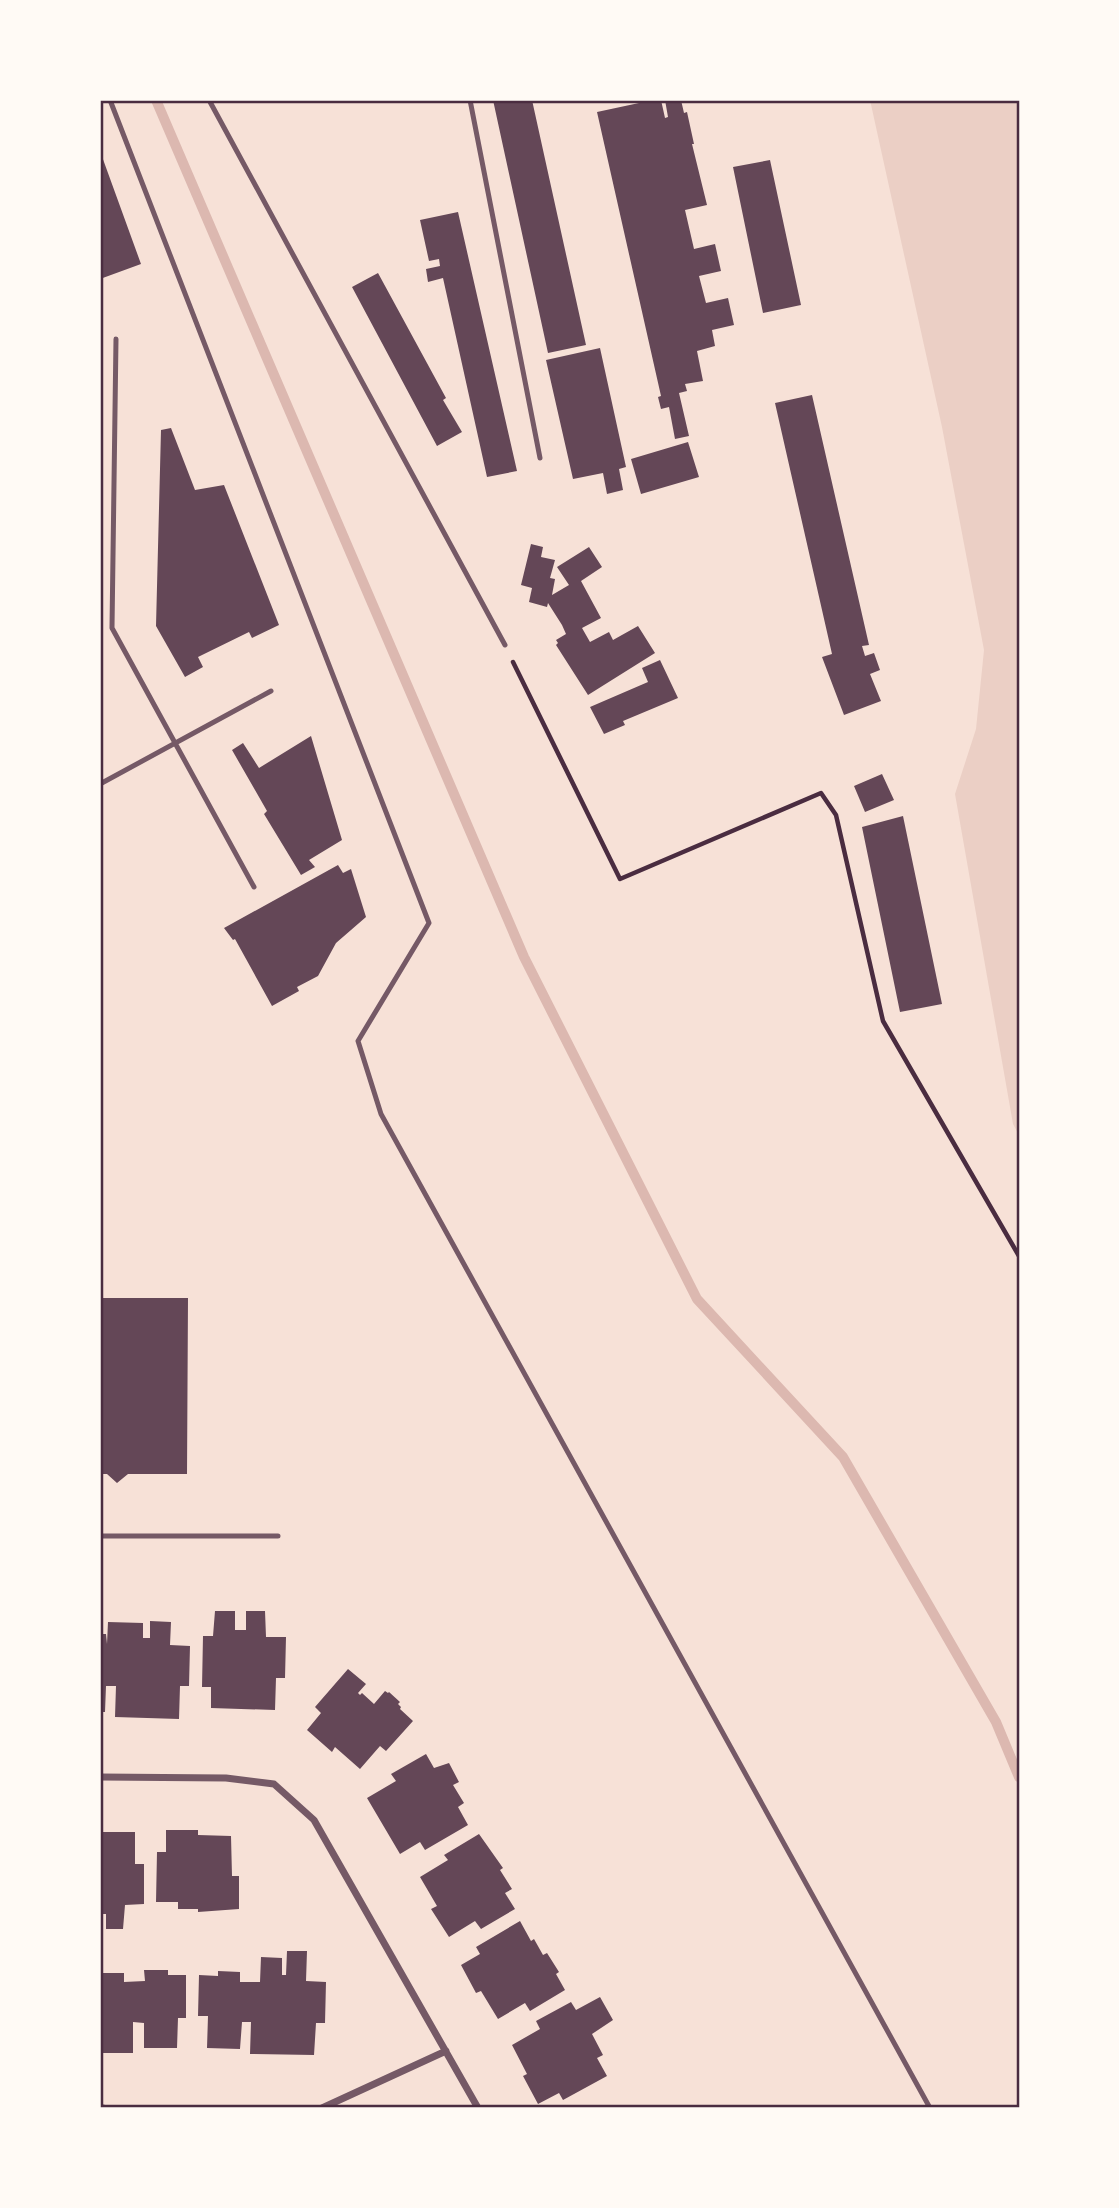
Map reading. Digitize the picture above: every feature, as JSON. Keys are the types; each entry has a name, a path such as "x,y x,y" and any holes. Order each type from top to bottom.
{"street":[{"path":"100,1777 226,1778 274,1784 314,1820 478,2108"},
{"path":"322,2108 446,2051"}],"lane":[{"path":"110,100 429,923 358,1041 381,1114 930,2108"},
{"path":"209,100 505,645"},
{"path":"470,100 540,458"},
{"path":"116,339 113,628 254,887"},
{"path":"100,784 271,691"},
{"path":"100,1536 278,1536"}],"path":[{"path":"505,645 620,879 821,793 836,815 883,1021 1019,1256"}],"shaded area":[{"path":"870,100 1019,100 1019,1135 1013,1124 955,794 976,729 984,650 942,427"}],"building":[{"path":"493,100 532,100 586,345 548,353"},
{"path":"661,100 665,118 668,117 665,100 681,100 684,113 687,112 707,205 685,210 694,249 715,244 721,271 699,276 706,303 728,298 734,325 712,330 715,346 697,351 703,381 685,384 687,391 679,393 689,436 675,439 669,407 661,409 658,397 661,396 597,112"},
{"path":"100,151 141,264 100,279"},
{"path":"770,160 801,305 763,313 733,167"},
{"path":"458,212 517,471 487,477 443,278 428,282 426,269 440,266 439,259 429,261 420,220"},
{"path":"378,273 462,432 437,446 352,287"},
{"path":"600,348 626,467 619,469 623,490 607,494 603,473 573,479 546,360"},
{"path":"812,395 869,645 862,646 865,656 874,653 880,670 870,674 881,701 844,715 822,657 832,654 775,403"},
{"path":"171,428 195,490 224,485 279,625 252,638 249,632 198,657 203,667 185,677 156,626 161,430"},
{"path":"688,442 699,477 641,494 631,459"},
{"path":"531,544 543,547 541,557 555,560 550,578 555,579 552,595 569,585 557,567 589,547 602,567 581,581 601,618 582,628 590,642 609,632 613,640 638,626 655,653 588,695 556,645 556,640 566,634 562,625 548,603 547,607 529,602 532,588 521,585"},
{"path":"660,660 678,698 623,721 625,725 604,734 590,707 648,682 642,668"},
{"path":"311,736 342,840 309,860 315,867 301,875 264,814 267,811 232,750 243,743 259,768"},
{"path":"882,774 894,800 865,812 854,786"},
{"path":"903,816 942,1004 900,1012 862,827"},
{"path":"338,865 343,873 351,869 366,917 336,943 318,976 297,987 299,991 272,1006 235,939 233,940 224,928"},
{"path":"100,1298 188,1298 187,1474 128,1474 117,1483 107,1474 100,1474"},
{"path":"215,1611 235,1611 235,1630 246,1630 246,1611 265,1611 266,1637 286,1637 285,1678 276,1678 275,1710 211,1708 211,1687 202,1687 203,1636 213,1636"},
{"path":"150,1621 171,1622 170,1645 190,1646 189,1686 180,1686 179,1719 115,1717 116,1686 106,1686 105,1712 100,1712 100,1634 106,1634 107,1644 108,1622 143,1623 143,1638 150,1638"},
{"path":"348,1669 366,1684 358,1693 360,1695 362,1693 374,1704 385,1691 389,1692 400,1702 400,1709 413,1721 386,1751 380,1746 360,1769 335,1747 332,1752 307,1730 321,1713 315,1707"},
{"path":"426,1754 434,1768 449,1763 459,1782 453,1785 464,1803 458,1807 468,1825 425,1850 420,1842 400,1854 367,1798 396,1781 391,1774"},
{"path":"166,1830 198,1830 198,1835 231,1836 232,1876 239,1876 239,1909 198,1912 198,1909 178,1909 178,1902 156,1902 157,1852 166,1852"},
{"path":"102,1832 135,1832 135,1864 144,1864 144,1904 125,1905 123,1929 106,1929 106,1914 100,1914"},
{"path":"479,1834 503,1868 500,1870 512,1889 505,1893 515,1909 481,1929 475,1921 449,1937 431,1909 437,1906 420,1877 448,1860 444,1855"},
{"path":"520,1921 531,1941 534,1939 543,1955 547,1953 559,1972 556,1974 565,1990 530,2011 525,2003 498,2019 481,1991 476,1993 461,1965 480,1954 476,1947"},
{"path":"287,1951 307,1951 306,1981 326,1982 325,2023 316,2023 314,2055 250,2054 251,2022 242,2022 240,2049 207,2048 208,2016 198,2016 199,1975 218,1976 218,1971 240,1972 240,1982 260,1982 261,1957 282,1958 282,1975 286,1975"},
{"path":"144,1970 168,1970 168,1975 186,1975 186,2018 178,2018 177,2048 144,2048 144,2023 133,2022 133,2053 100,2053 100,1973 124,1973 124,1982 145,1981"},
{"path":"600,1997 613,2020 592,2034 603,2055 597,2058 607,2076 563,2100 559,2093 538,2104 523,2076 527,2074 512,2045 540,2029 536,2021 571,2002 576,2010"}],"waterway":[{"path":"156,100 524,957 697,1299 843,1457 996,1722 1019,1777"}]}
